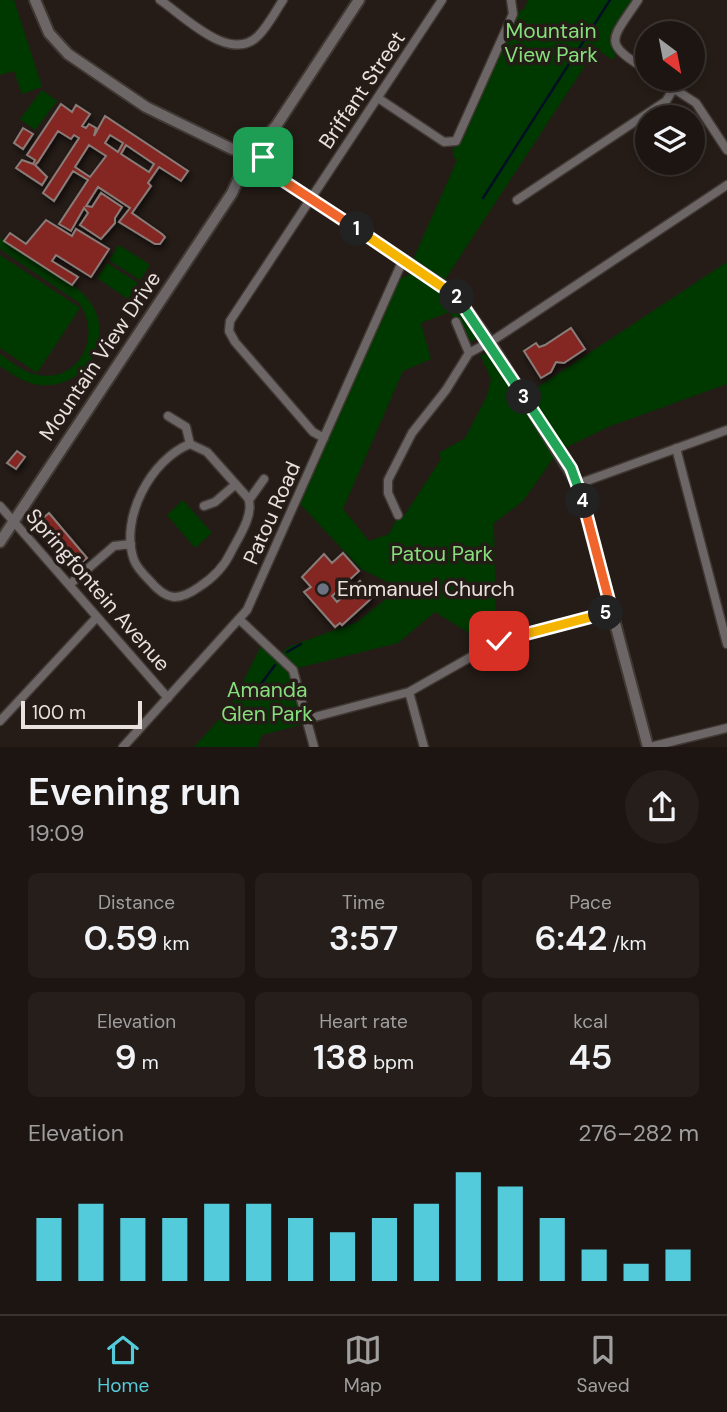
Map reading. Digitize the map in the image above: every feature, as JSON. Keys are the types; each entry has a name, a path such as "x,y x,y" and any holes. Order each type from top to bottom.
{"street":[{"path":"36,0 49,33 68,54 146,107 254,160 456,295 489,341 578,484 649,747 727,728"},
{"path":"160,0 219,40 234,45 257,37 283,0"},
{"name":"Mountain View Drive","path":"0,542 359,0"},
{"name":"Briffant Street","path":"324,438 313,432 235,342 229,326 442,0"},
{"path":"378,98 444,142 456,141 513,15 511,0"},
{"path":"635,63 615,48 614,37 638,0"},
{"path":"517,200 666,101 672,91"},
{"path":"678,91 698,106 727,150"},
{"path":"398,515 388,493 389,475 412,432 446,390 469,353 727,186"},
{"name":"Patou Road","path":"123,747 240,620 253,600 404,260"},
{"path":"456,322 469,353"},
{"path":"168,416 186,427 190,444"},
{"path":"578,484 727,429"},
{"path":"190,444 207,452 249,500 250,509 227,561 205,583 182,598 168,597 157,590 136,564 131,544 134,514 142,489 165,461 190,444"},
{"path":"676,448 726,639"},
{"path":"249,500 264,479"},
{"path":"204,506 215,502 236,484"},
{"name":"Springfontein Avenue","path":"0,506 168,698"},
{"path":"69,585 114,546 131,544"},
{"path":"307,719 409,692 499,641 612,612"},
{"path":"0,722 97,617"},
{"path":"240,620 293,670 314,747"},
{"path":"409,692 424,747"}],"green space":[{"path":"0,0 14,0 42,87 22,94 14,71 0,75"},
{"name":"Mountain View Park","path":"528,0 633,0 610,36 615,56 613,60 596,49 444,281 413,260 457,160 453,157 454,148 462,141 520,10 524,10"},
{"path":"42,90 57,101 35,130 20,119"},
{"path":"0,238 63,277 92,305 98,320 97,348 81,372 69,380 55,385 34,384 18,378 0,366 0,354 33,374 53,375 66,371 76,364 83,353 88,341 88,328 85,314 78,302 0,249"},
{"path":"119,245 150,265 140,280 109,260"},
{"path":"0,255 80,308 37,373 0,348"},
{"path":"727,262 727,384 608,427 565,448 529,393"},
{"path":"107,263 138,283 128,299 97,278"},
{"name":"Patou Park","path":"412,273 454,301 477,337 472,342 449,312 421,323 431,359 403,371 343,509 369,541 389,534 396,520 404,516 441,459 439,453 465,438 487,396 491,379 480,354 490,355 555,456 523,501 494,523 496,637 485,643 435,612 398,643 298,668 281,654 288,647 357,622 400,588 361,569 300,504 400,279"},
{"path":"183,500 212,533 195,548 167,515"},
{"name":"Amanda Glen Park","path":"261,646 290,674 304,724 262,735 257,747 194,747 231,706"}],"building":[{"path":"61,104 72,112 76,105 90,114 82,126 86,128 89,124 96,128 94,136 105,116 188,171 181,181 159,167 148,183 151,186 132,213 165,237 160,244 155,244 119,222 130,208 98,187 86,206 92,207 101,193 122,207 115,223 101,239 80,225 88,213 84,208 71,231 59,224 88,180 73,171 54,201 43,193 79,138 74,135 71,139 58,131 35,165 47,177 42,185 16,168 22,160 33,164 35,160 27,155","holes":["110,135 123,143 118,152 105,143","89,145 106,156 90,177 75,167","126,145 154,164 149,172 121,154"]},
{"path":"23,128 33,134 23,149 14,143"},
{"path":"46,220 72,236 76,229 109,249 91,277 56,255 52,261 78,277 72,285 4,241 10,233 26,244"},
{"path":"571,328 585,349 564,363 556,362 551,372 541,378 524,351 536,343 539,347 545,345"},
{"path":"17,451 25,457 16,469 7,463"},
{"path":"49,513 87,558 72,571 34,526"},
{"name":"Emmanuel Church","path":"343,553 359,571 332,596 337,602 360,581 373,597 342,625 340,623 335,627 304,592 311,587 302,577 324,554 332,563"}],"waterway":[{"path":"483,198 610,0"},
{"path":"287,652 301,644"},
{"path":"261,684 275,665"}],"place":[{"name":"Emmanuel Church","path":"323,589"}],"route":[{"path":"263,157 276,176 459,298 575,475 612,612 499,641"}]}
